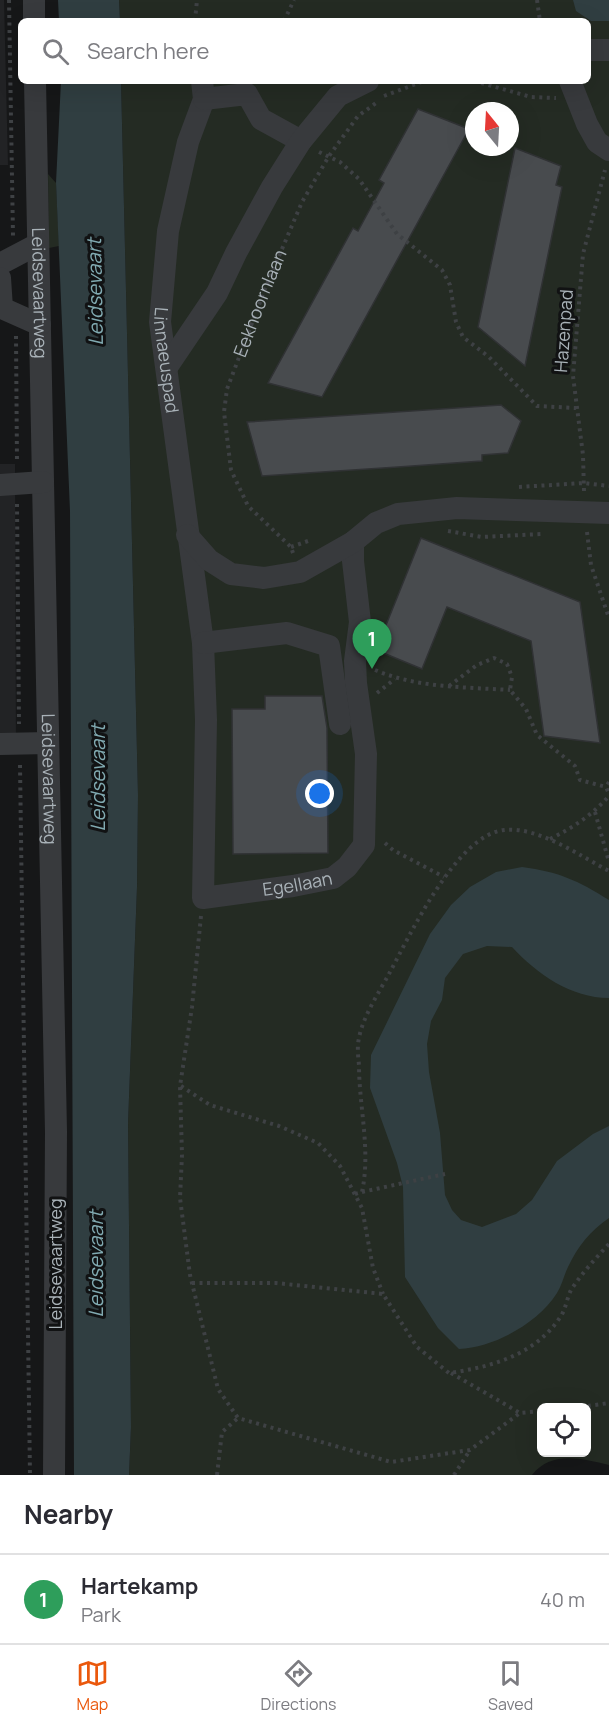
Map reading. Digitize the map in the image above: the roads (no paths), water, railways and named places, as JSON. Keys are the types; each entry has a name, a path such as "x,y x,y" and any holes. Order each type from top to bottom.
{"street":[{"path":"34,0 34,18"},
{"path":"591,50 609,50"},
{"name":"Leidsevaartweg","path":"35,84 56,1144 54,1475"},
{"path":"167,367 218,293 267,196 300,141 338,96 362,84"},
{"path":"203,90 247,94 261,119 300,141"},
{"name":"Linnaeuspad","path":"203,90 188,142 168,231 160,322 203,643"},
{"path":"574,90 587,124 608,157"},
{"path":"0,264 38,244"},
{"path":"0,278 2,308 40,325"},
{"path":"0,485 43,482"},
{"path":"187,535 209,560 231,574 264,578 300,572 353,542 376,523 398,514 457,508 602,522"},
{"name":"Egellaan","path":"203,643 206,720 203,898 293,886 333,878 347,867 364,845 366,754 355,661 360,622 353,542"},
{"path":"203,643 287,633 329,646 340,724"},
{"path":"0,744 48,743"}],"water":[{"path":"58,0 119,0 120,18 59,18"},
{"path":"573,0 609,0 609,21 591,21 591,18 586,18 576,11"},
{"name":"Leidsevaart","path":"61,84 121,84 138,795 128,1124 131,1427 129,1475 74,1475 70,511 56,183"},
{"path":"522,867 547,871 567,878 609,900 609,998 581,994 556,983 532,966 512,947 487,946 463,954 445,978 442,1000 431,1021 427,1044 429,1072 440,1133 445,1195 452,1210 461,1220 482,1227 516,1214 532,1200 557,1161 593,1134 609,1126 609,1218 596,1228 580,1246 557,1293 539,1314 514,1332 501,1338 487,1344 459,1349 438,1328 405,1277 403,1187 397,1163 370,1088 371,1055 430,934 451,905 470,887 496,872"}],"place":[{"name":"Hartekamp","path":"372,669"}]}
